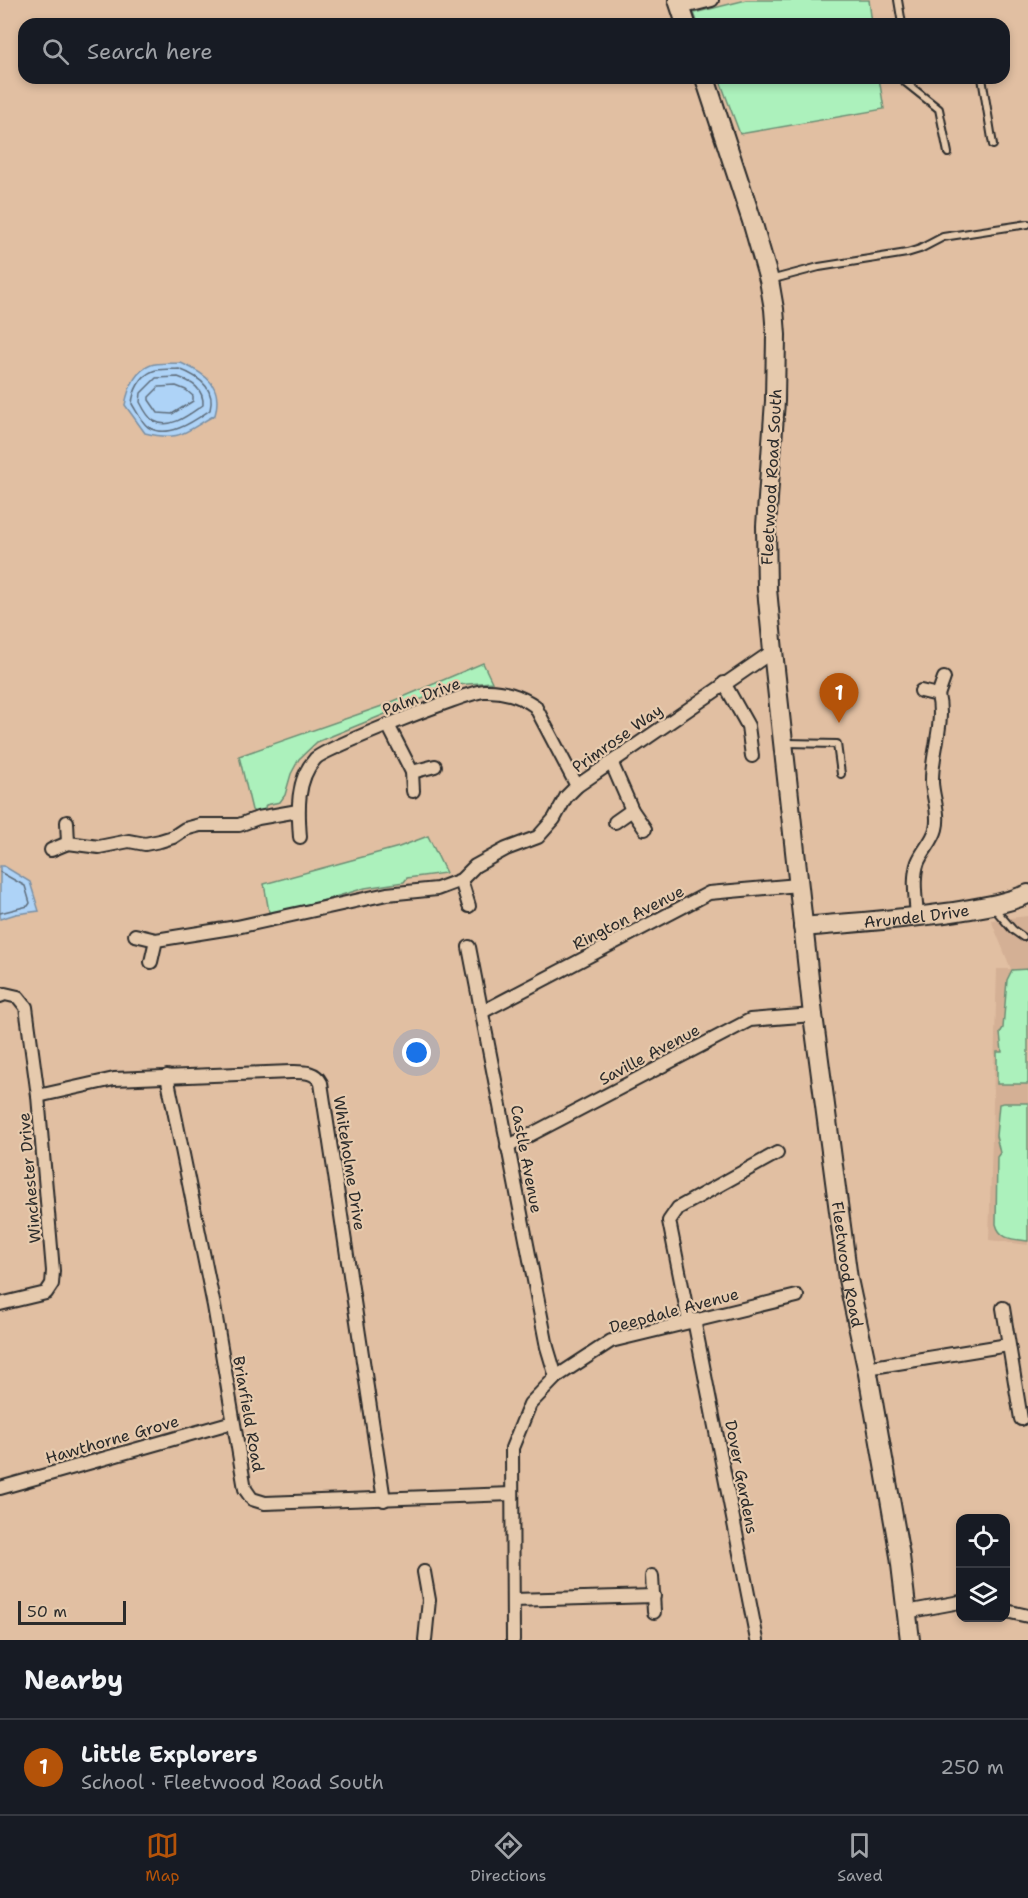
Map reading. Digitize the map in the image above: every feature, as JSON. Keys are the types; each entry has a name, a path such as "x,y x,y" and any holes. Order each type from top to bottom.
{"main road":[{"name":"Fleetwood Road South","path":"707,84 770,280 776,335 775,401 766,525 766,563 798,885"},
{"name":"Fleetwood Road","path":"798,885 848,1279 867,1368 900,1556 910,1640"},
{"name":"Arundel Drive","path":"803,927 917,917 993,906 1011,902 1028,894"}],"street":[{"path":"681,11 712,0"},
{"name":"Primrose Way","path":"135,935 156,940 237,927 387,894 437,889 461,880 475,866 506,849 538,837 554,819 566,797 577,786 773,651"},
{"path":"917,917 915,879 918,862 936,828 937,810 932,783 933,760 940,710 938,695 944,678"},
{"path":"724,683 747,726 752,756"},
{"path":"921,690 938,695"},
{"name":"Palm Drive","path":"300,837 298,811 303,776 316,757 388,725 483,691 524,698 535,706 577,786"},
{"path":"388,725 412,772 413,791"},
{"path":"612,764 632,810 645,829"},
{"path":"412,772 435,766"},
{"path":"615,822 632,810"},
{"path":"51,850 68,843 99,847 129,841 145,844 173,837 185,829 200,825 238,825 258,818 298,811"},
{"path":"67,822 68,843"},
{"path":"461,880 469,906"},
{"name":"Rington Avenue","path":"482,1012 710,893 798,885"},
{"path":"151,962 156,940"},
{"name":"Castle Avenue","path":"469,947 507,1147 556,1377"},
{"name":"Winchester Drive","path":"0,996 5,994 18,997 26,1007 38,1096 53,1271 52,1284 46,1293 0,1304"},
{"name":"Saville Avenue","path":"507,1147 750,1020 813,1015"},
{"name":"Whiteholme Drive","path":"38,1096 114,1079 291,1072 309,1072 318,1077 323,1094 384,1500"},
{"name":"Briarfield Road","path":"167,1076 214,1306 245,1489 252,1499 265,1503 512,1494"},
{"name":"Dover Gardens","path":"757,1640 692,1321 669,1221 678,1208 777,1154"},
{"name":"Deepdale Avenue","path":"513,1640 513,1448 530,1404 556,1377 611,1341 797,1296"},
{"path":"1003,1308 1021,1419"},
{"path":"867,1368 1008,1345"},
{"name":"Hawthorne Grove","path":"0,1488 233,1422"},
{"path":"424,1572 429,1600 425,1640"},
{"path":"652,1576 654,1612"},
{"path":"513,1600 654,1596"},
{"path":"906,1612 956,1603"},
{"path":"1010,1612 1028,1616"}],"lane":[{"path":"898,0 901,18"},
{"path":"908,84 939,109 948,153"},
{"path":"983,84 993,146"},
{"path":"770,280 819,267 876,256 907,253 943,237 1028,224"},
{"path":"783,743 837,744 841,774"},
{"path":"993,906 1013,930 1023,937"}],"shaded area":[{"path":"1028,916 1028,1245 989,1240 997,969 1011,969 991,920"}],"green space":[{"path":"746,0 869,0 871,18 696,18 694,13"},
{"path":"721,84 880,84 884,109 740,134"},
{"path":"483,663 492,682 456,685 317,742 299,759 280,802 266,805 264,810 255,812 252,810 239,756 382,706"},
{"path":"428,836 446,873 407,878 404,882 365,888 288,911 269,912 264,884 399,847"},
{"path":"1028,969 1028,1084 997,1084 997,1052 1002,1052 1000,1033 1003,1028 1007,980 1012,970"},
{"path":"1028,1103 1028,1241 1004,1236 996,1224 997,1157 1000,1153 996,1136 999,1104"}],"water":[{"path":"181,363 205,376 214,388 217,396 215,415 189,431 175,436 145,433 125,405 133,381 151,365"},
{"path":"0,866 4,866 30,882 39,911 0,919"}],"place":[{"name":"Little Explorers","path":"839,723"}]}
